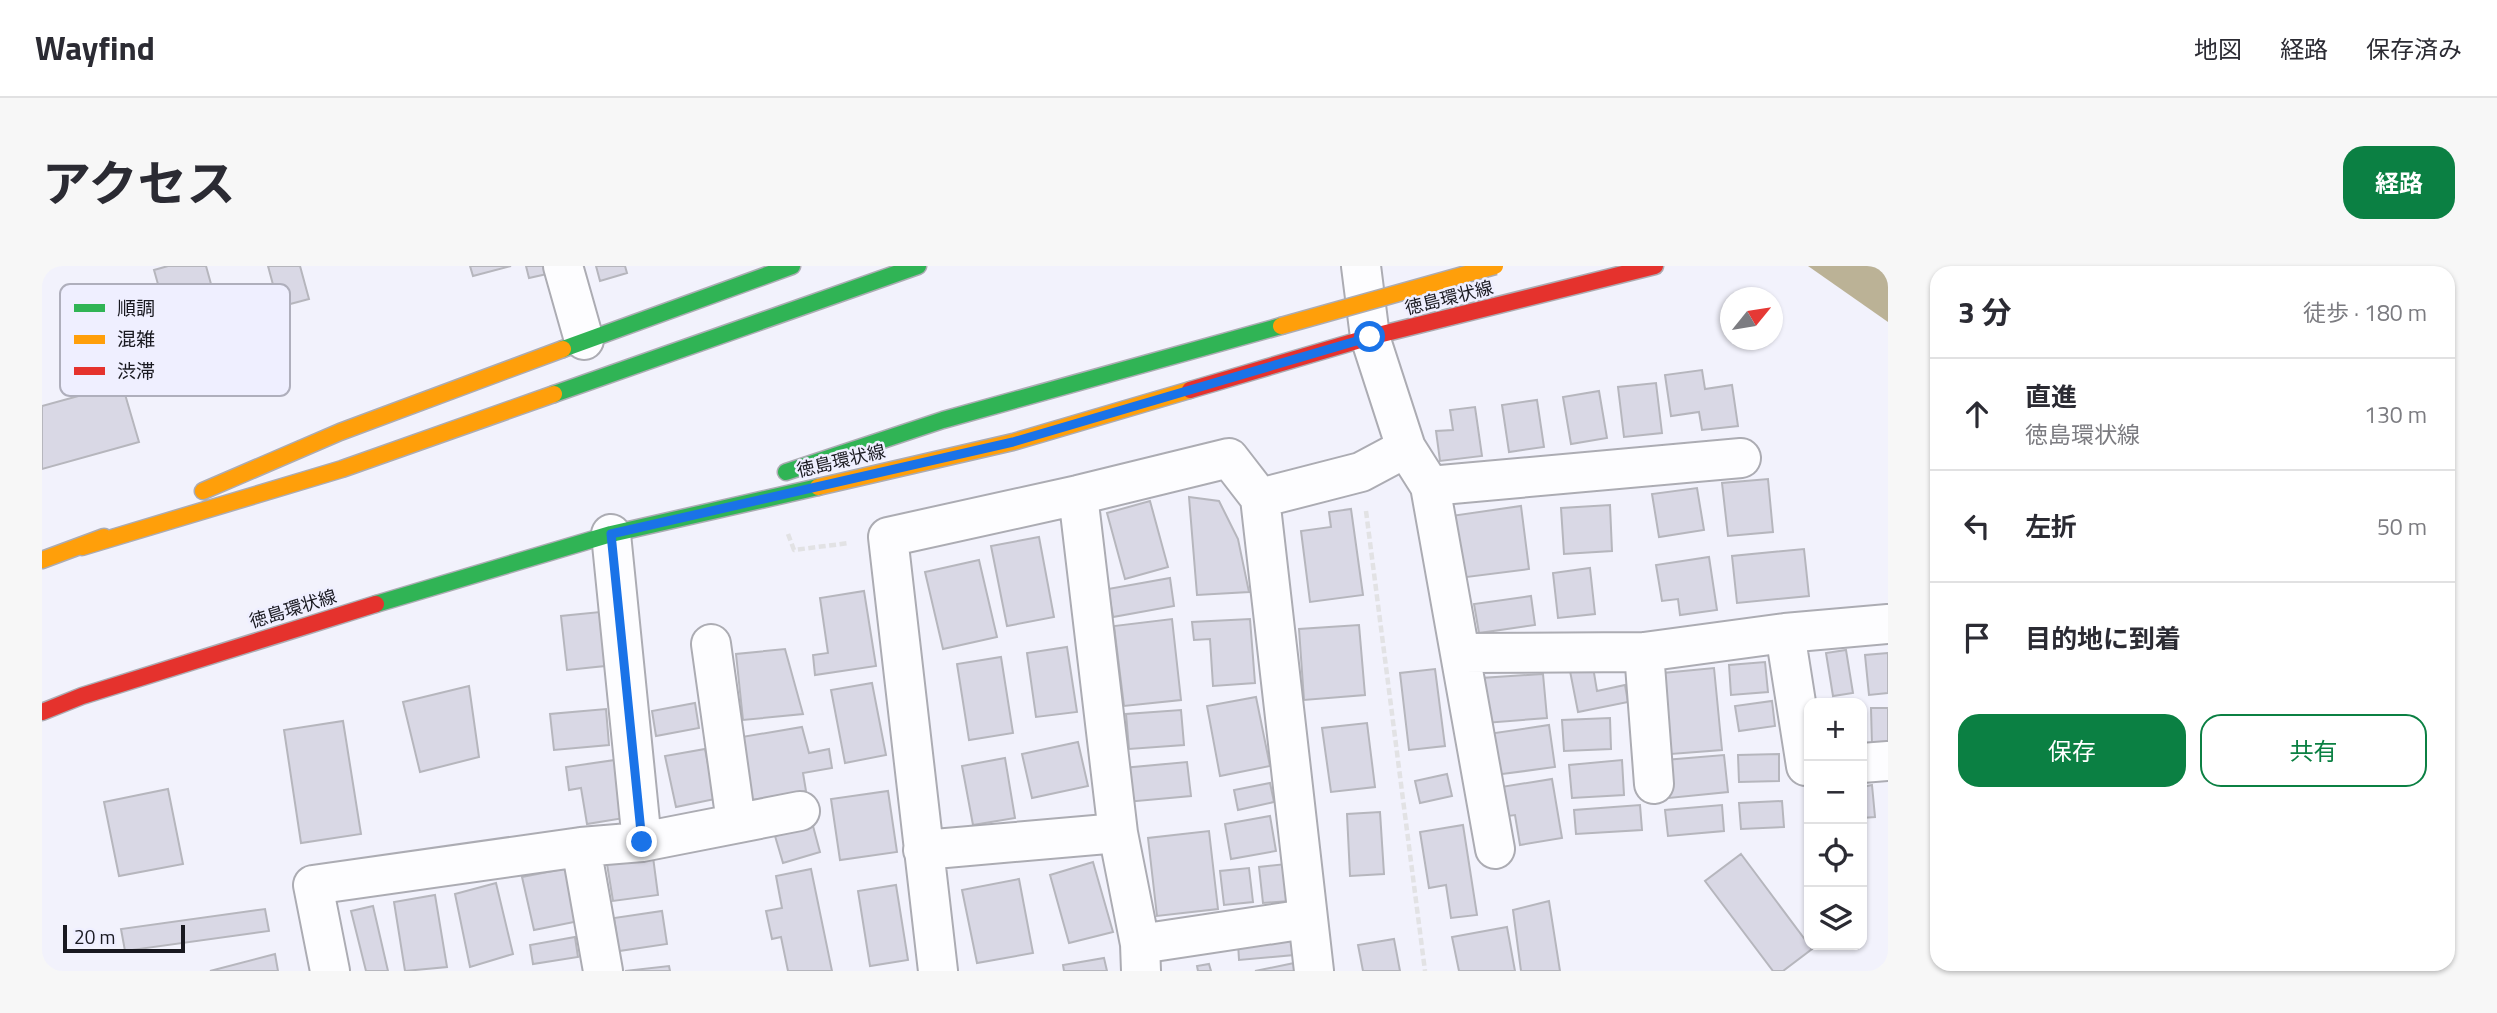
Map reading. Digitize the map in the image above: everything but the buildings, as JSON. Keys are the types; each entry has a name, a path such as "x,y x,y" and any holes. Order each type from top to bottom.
{"main road":[{"path":"82,547 300,446 792,266"},
{"path":"42,560 342,469 918,266"},
{"path":"775,476 943,420 1495,266"},
{"name":"徳島環状線","path":"42,712 82,696 248,643 611,534 1013,442 1370,337 1655,266"},
{"path":"611,534 737,489"}],"street":[{"path":"563,266 584,340"},
{"path":"1361,266 1370,337 1406,448 1430,486 1495,849"},
{"path":"1260,498 1361,472 1406,448"},
{"path":"938,971 888,537 1229,458 1260,498 1314,971"},
{"path":"1430,486 1741,458"},
{"path":"1078,495 1118,833 1141,957 1306,919"},
{"path":"611,534 642,842"},
{"path":"1460,653 1644,652 1785,633 1888,624"},
{"path":"1785,633 1805,761"},
{"path":"711,644 736,822"},
{"path":"1644,652 1654,784"},
{"path":"1867,763 1888,761"},
{"path":"330,971 313,884 581,847 642,842 800,811"},
{"path":"923,850 1118,833"},
{"path":"581,847 603,971"}],"path":[{"path":"1361,472 1425,971"},
{"path":"775,496 794,550 888,537"}],"shaded area":[{"path":"1808,266 1888,266 1888,322"}],"traffic: fast":[{"path":"563,349 792,266"},
{"path":"554,394 918,266"},
{"path":"786,472 943,420 1281,326"},
{"path":"376,604 611,534 818,487"}],"traffic: slow":[{"path":"1281,326 1495,266"},
{"path":"203,491 340,432 563,349"},
{"path":"818,487 1013,442 1190,390"},
{"path":"82,547 342,469 554,394"},
{"path":"42,560 104,537"}],"traffic: jam":[{"path":"1190,390 1370,337 1655,266"},
{"path":"42,712 82,696 376,604"}],"route":[{"path":"642,842 611,534 1013,442 1370,337"}]}
